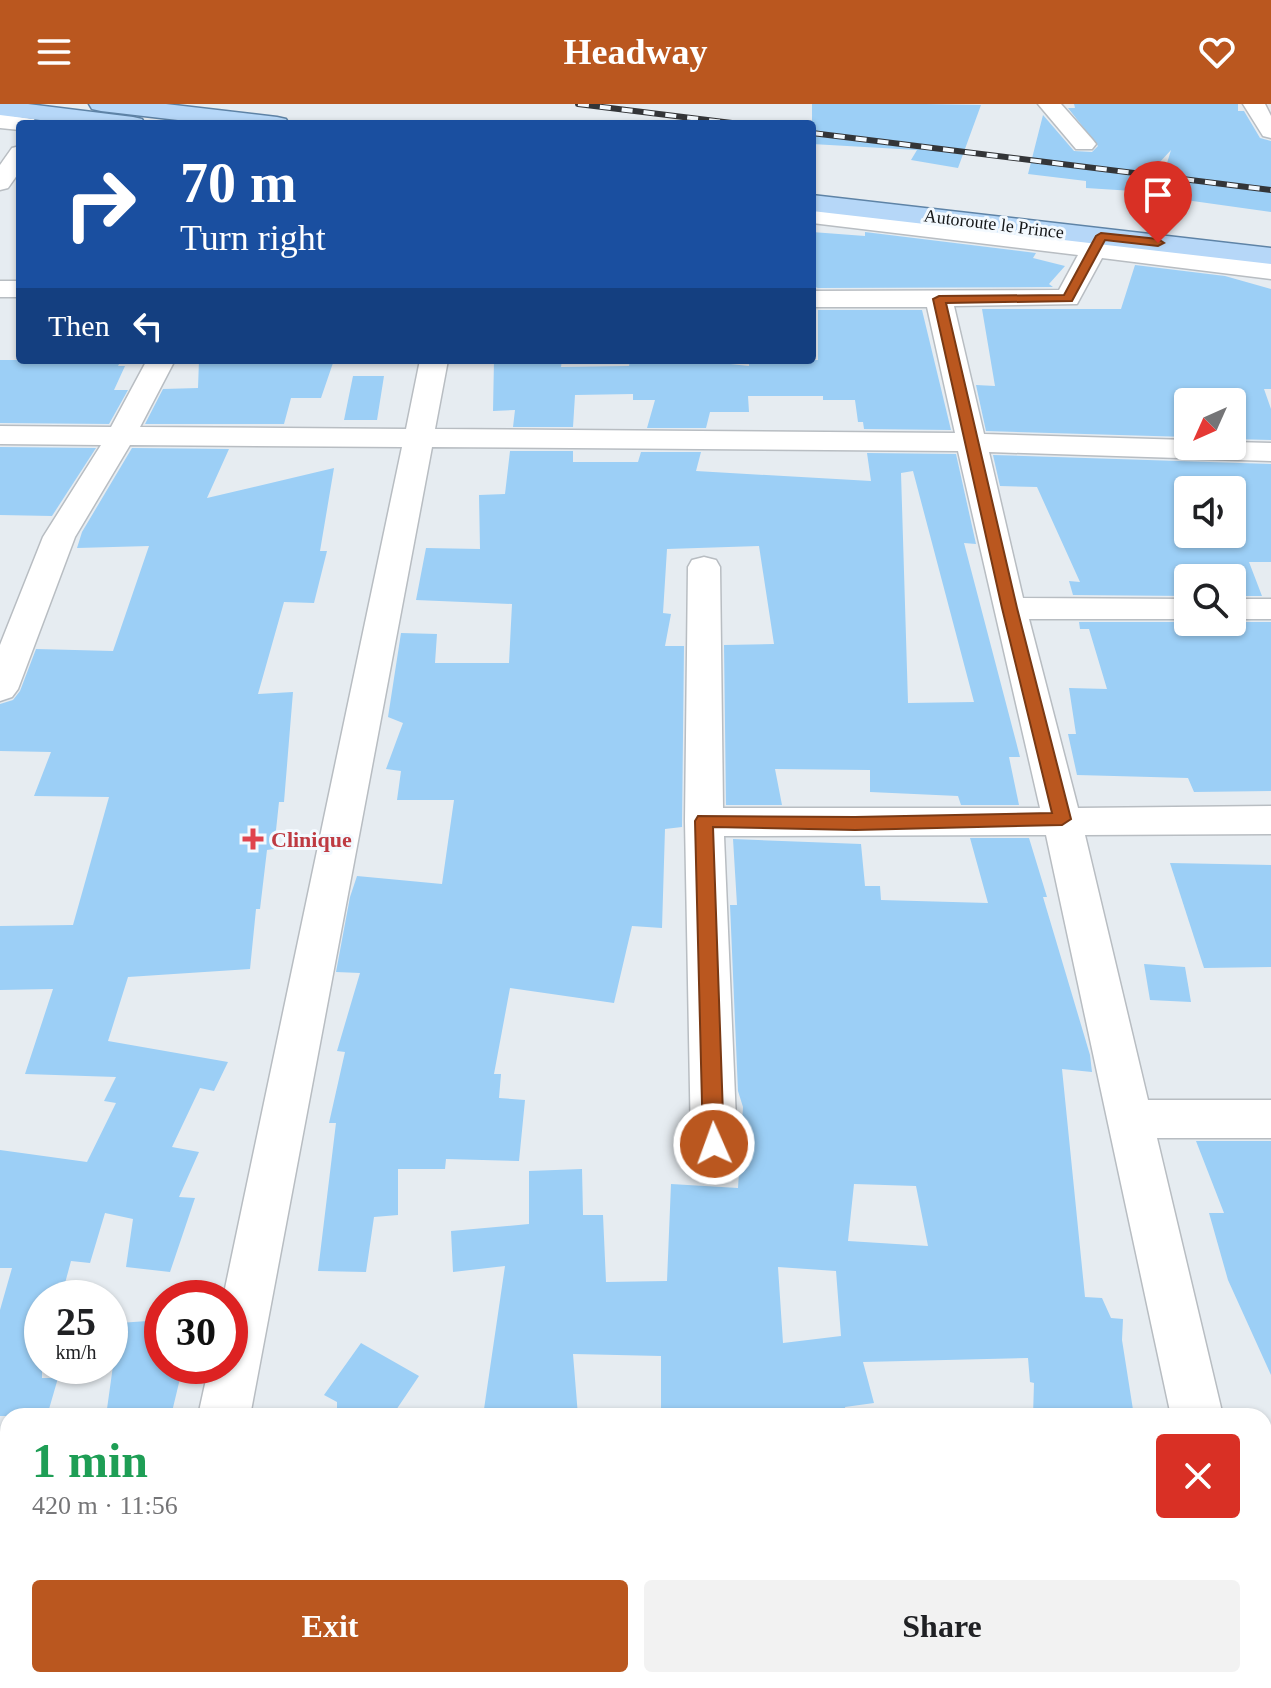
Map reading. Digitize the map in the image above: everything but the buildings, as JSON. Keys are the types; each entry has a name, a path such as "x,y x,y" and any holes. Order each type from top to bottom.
{"main road":[{"path":"101,104 242,120"},
{"path":"0,108 34,120"},
{"name":"Autoroute le Prince","path":"816,185 1271,237"},
{"name":"Autoroute le Prince","path":"816,204 1098,243 1271,256"}],"street":[{"path":"1049,104 1084,144"},
{"path":"1254,104 1271,131"},
{"path":"0,183 16,159"},
{"path":"816,216 1098,243 1271,271"},
{"path":"816,299 1068,298 1098,243"},
{"path":"939,299 1009,608 1062,819 1195,1408"},
{"path":"0,689 59,537 121,436 159,364"},
{"path":"226,1408 433,364"},
{"path":"0,435 970,442 1271,452"},
{"path":"704,567 704,821 714,1144"},
{"path":"1009,608 1174,609"},
{"path":"1246,609 1271,609"},
{"path":"704,821 855,824 1062,819 1271,820"},
{"path":"1130,1119 1271,1119"}],"railway":[{"path":"578,104 708,120"},
{"path":"816,133 1271,190"}],"place":[{"name":"Clinique","path":"253,839"}],"route":[{"path":"714,1144 704,821 855,824 1062,819 1009,608 939,299 1068,298 1101,236 1158,243"}]}
